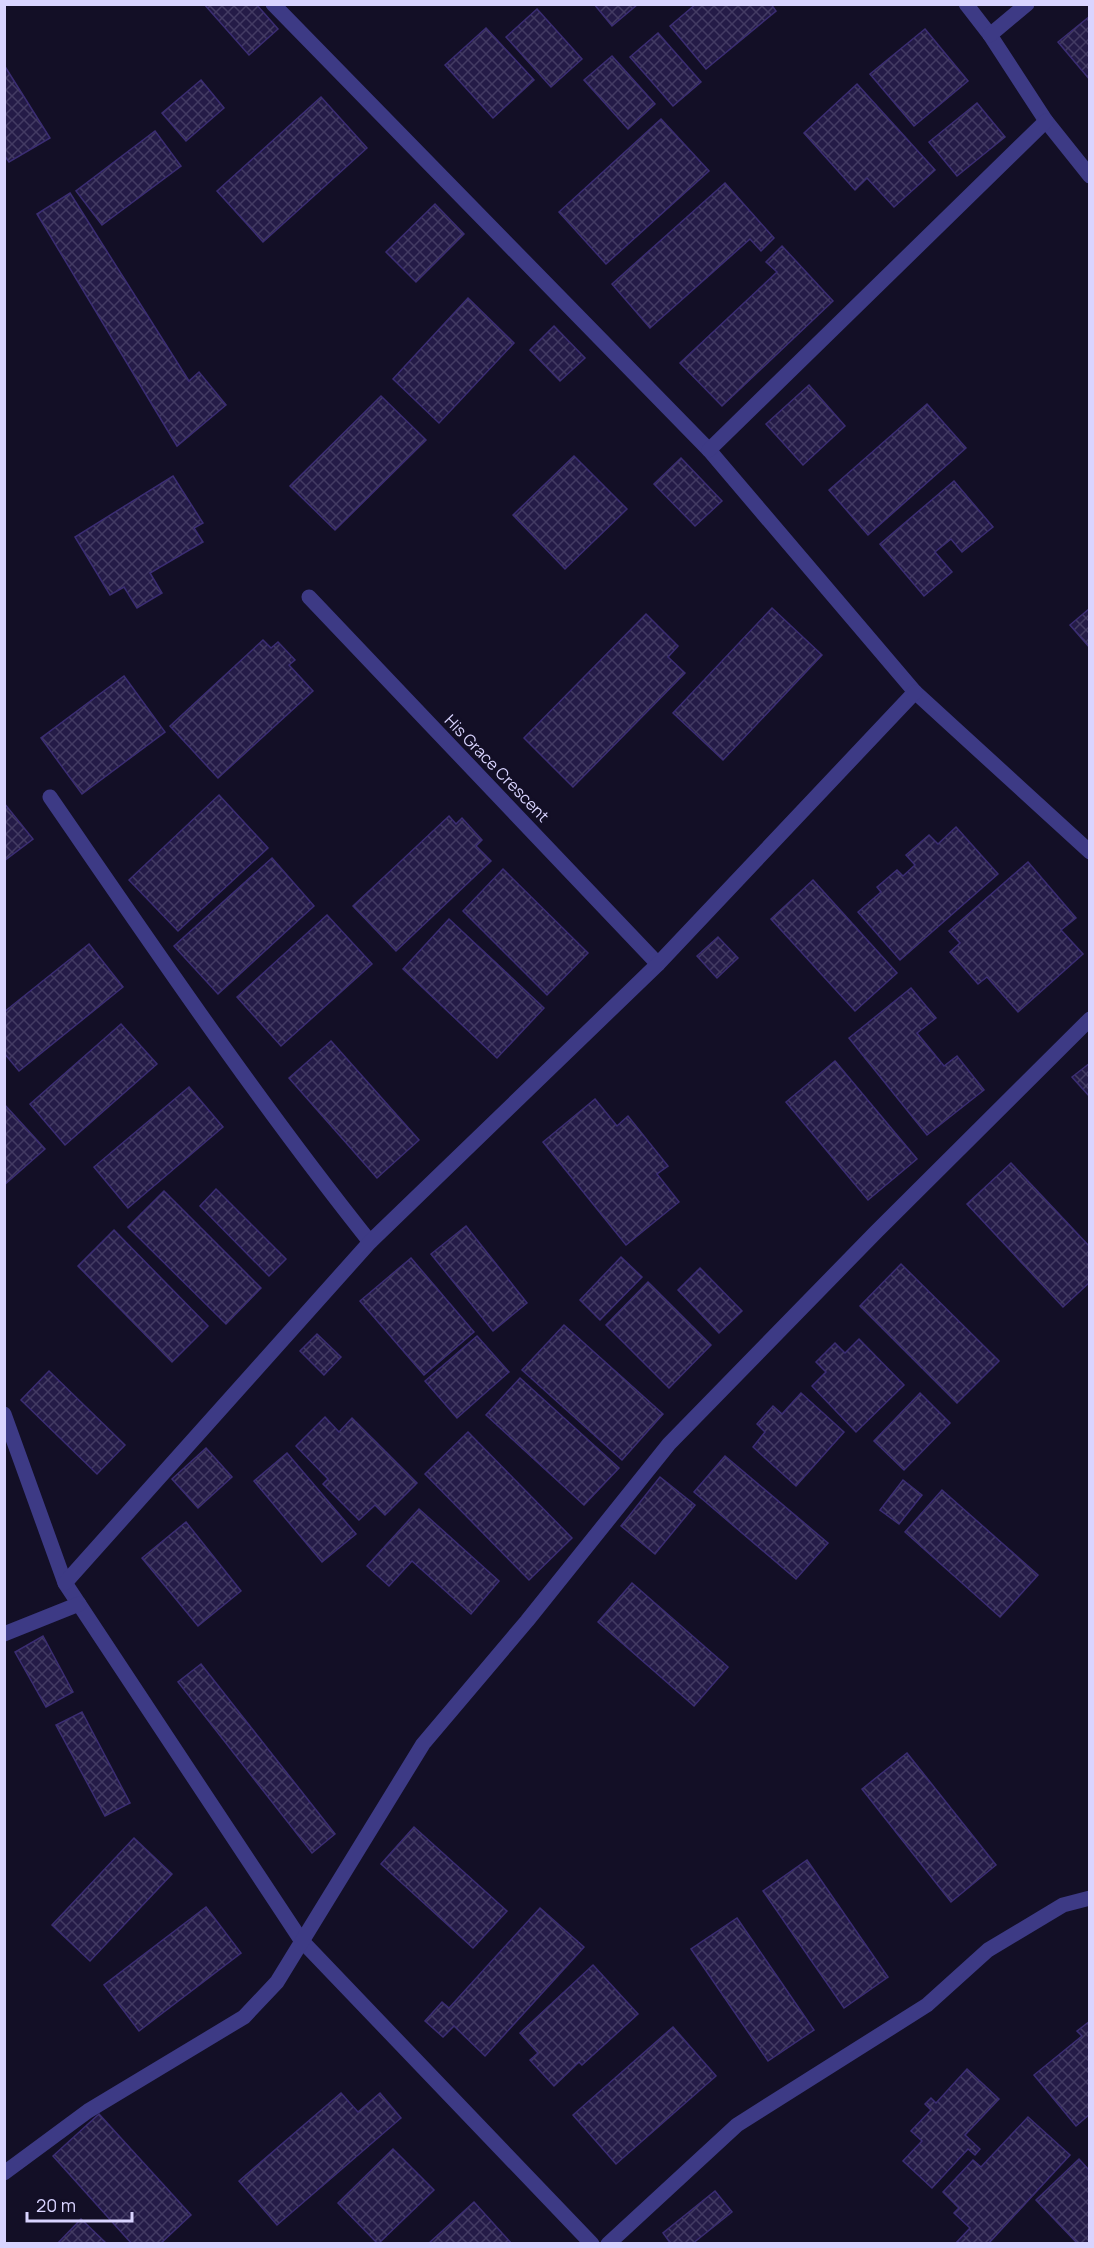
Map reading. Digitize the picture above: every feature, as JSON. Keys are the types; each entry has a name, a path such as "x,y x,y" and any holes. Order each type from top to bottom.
{"street":[{"path":"273,4 709,450 915,692 1089,852"},
{"path":"966,4 990,35 1046,121 1089,176"},
{"path":"990,35 1027,4"},
{"path":"709,450 1046,121"},
{"name":"His Grace Crescent","path":"309,597 658,964"},
{"path":"65,1583 370,1242 658,964 915,692"},
{"path":"50,797 210,1030 301,1156 370,1242"},
{"path":"4,2173 88,2111 244,2018 277,1982 423,1744 669,1444 1089,1019"},
{"path":"4,1414 65,1583 301,1940 592,2244"},
{"path":"4,1635 79,1604"},
{"path":"608,2244 737,2125 927,2005 988,1950 1063,1905 1089,1898"}],"building":[{"path":"204,4 256,4 278,29 249,55"},
{"path":"594,4 638,4 612,26"},
{"path":"696,4 771,4 776,11 706,69 670,26"},
{"path":"537,9 582,59 551,87 506,37"},
{"path":"1090,16 1090,80 1058,42"},
{"path":"486,28 534,80 493,118 445,65"},
{"path":"925,29 968,81 914,126 870,74"},
{"path":"658,33 701,82 673,106 630,57"},
{"path":"612,56 655,104 628,129 584,80"},
{"path":"4,65 50,138 9,162 4,155"},
{"path":"201,80 224,108 186,141 162,113"},
{"path":"857,84 935,170 894,207 867,178 855,190 804,133"},
{"path":"321,97 367,148 263,242 217,191"},
{"path":"977,103 1005,137 957,176 929,142"},
{"path":"661,119 709,171 606,264 559,212"},
{"path":"155,131 181,166 102,225 76,191"},
{"path":"725,183 774,238 761,251 750,239 650,328 612,284"},
{"path":"70,193 189,381 199,372 226,405 177,446 37,214"},
{"path":"435,204 464,234 416,282 386,252"},
{"path":"782,246 833,301 722,406 680,363 777,272 766,262"},
{"path":"468,298 514,343 439,423 393,379"},
{"path":"554,326 585,358 560,381 530,350"},
{"path":"809,385 845,426 803,465 766,424"},
{"path":"381,396 426,440 335,530 290,486"},
{"path":"927,404 966,448 868,535 829,490"},
{"path":"574,456 627,509 565,569 513,515"},
{"path":"681,458 722,501 695,526 654,484"},
{"path":"173,476 203,523 194,528 203,542 150,573 162,593 137,608 124,587 110,595 75,537"},
{"path":"954,481 993,527 962,552 951,539 935,552 952,572 924,596 880,544"},
{"path":"772,608 822,655 723,760 673,713"},
{"path":"1090,608 1090,648 1070,625"},
{"path":"646,614 678,646 668,657 685,673 573,787 524,738"},
{"path":"263,640 271,648 278,642 295,660 289,665 313,691 218,778 170,726"},
{"path":"124,676 165,732 82,794 41,738"},
{"path":"219,795 268,848 178,931 129,880"},
{"path":"4,803 33,839 4,861"},
{"path":"449,816 456,824 462,818 482,840 476,846 491,861 396,951 353,906"},
{"path":"956,827 998,874 900,960 858,912 881,892 877,887 897,870 903,876 915,865 906,855 929,835 938,844"},
{"path":"272,858 314,906 218,994 174,946"},
{"path":"1028,862 1076,918 1061,930 1083,954 1018,1012 987,977 978,984 950,952 960,943 949,931"},
{"path":"503,869 588,953 547,995 463,911"},
{"path":"813,880 897,973 855,1011 771,919"},
{"path":"327,915 372,964 281,1046 237,997"},
{"path":"449,919 544,1008 497,1058 403,969"},
{"path":"718,937 738,958 717,978 697,956"},
{"path":"89,944 123,987 19,1071 4,1053 4,1012"},
{"path":"911,988 936,1018 917,1033 944,1066 957,1056 984,1090 927,1135 849,1038"},
{"path":"121,1024 157,1064 65,1145 30,1104"},
{"path":"331,1041 419,1140 377,1178 289,1078"},
{"path":"835,1061 917,1159 868,1200 786,1102"},
{"path":"1090,1063 1090,1097 1072,1077"},
{"path":"189,1087 223,1127 128,1208 94,1167"},
{"path":"595,1099 617,1126 628,1116 668,1166 657,1174 679,1202 626,1245 543,1142"},
{"path":"4,1104 45,1149 4,1185"},
{"path":"1011,1163 1090,1247 1090,1282 1063,1307 967,1204"},
{"path":"216,1189 286,1259 269,1276 200,1206"},
{"path":"164,1191 261,1288 226,1324 128,1227"},
{"path":"466,1226 527,1303 493,1331 431,1254"},
{"path":"114,1230 208,1326 172,1362 78,1266"},
{"path":"621,1257 642,1277 600,1320 580,1300"},
{"path":"411,1258 474,1332 424,1375 360,1301"},
{"path":"901,1264 999,1361 957,1403 860,1306"},
{"path":"700,1268 742,1311 719,1333 678,1290"},
{"path":"648,1282 711,1345 669,1388 606,1325"},
{"path":"564,1325 663,1414 622,1460 522,1370"},
{"path":"317,1334 341,1357 324,1375 300,1351"},
{"path":"477,1336 509,1372 457,1418 425,1381"},
{"path":"859,1339 904,1385 856,1432 812,1386 826,1372 816,1362 835,1343 845,1353"},
{"path":"49,1371 125,1445 97,1474 21,1400"},
{"path":"520,1378 619,1468 584,1505 486,1415"},
{"path":"801,1393 844,1432 796,1486 753,1447 765,1432 757,1424 773,1406 782,1414"},
{"path":"920,1393 950,1423 904,1470 874,1441"},
{"path":"325,1417 339,1432 352,1418 417,1483 385,1515 375,1505 359,1520 323,1484 328,1479 296,1446"},
{"path":"468,1432 572,1538 529,1580 425,1474"},
{"path":"206,1448 232,1477 198,1508 172,1479"},
{"path":"287,1453 356,1534 322,1562 254,1481"},
{"path":"725,1456 828,1543 796,1579 694,1492"},
{"path":"660,1477 695,1505 655,1554 621,1526"},
{"path":"903,1480 922,1495 899,1524 880,1510"},
{"path":"942,1490 1038,1575 1000,1617 905,1532"},
{"path":"419,1509 499,1581 471,1614 412,1561 389,1586 367,1566"},
{"path":"186,1522 241,1591 198,1626 142,1558"},
{"path":"632,1583 728,1667 694,1706 598,1622"},
{"path":"43,1636 73,1692 46,1707 15,1652"},
{"path":"201,1664 335,1834 312,1853 178,1682"},
{"path":"82,1712 130,1803 105,1816 56,1725"},
{"path":"907,1753 996,1865 951,1902 862,1789"},
{"path":"414,1827 507,1911 473,1948 381,1864"},
{"path":"134,1838 172,1874 90,1961 52,1925"},
{"path":"807,1860 888,1977 844,2008 763,1891"},
{"path":"206,1907 241,1953 139,2031 104,1985"},
{"path":"540,1908 584,1947 485,2056 454,2026 443,2037 425,2021 442,2002 449,2008"},
{"path":"737,1918 814,2030 768,2061 691,1949"},
{"path":"593,1965 638,2014 582,2065 579,2062 554,2086 530,2060 538,2053 520,2033"},
{"path":"1090,2021 1090,2114 1076,2126 1034,2075 1082,2036 1077,2031"},
{"path":"673,2027 716,2076 616,2164 573,2115"},
{"path":"967,2069 999,2099 965,2135 980,2149 975,2155 968,2149 932,2188 903,2161 922,2141 911,2131 931,2110 925,2104 931,2098 936,2103"},
{"path":"341,2093 358,2112 380,2093 401,2118 277,2225 239,2181"},
{"path":"99,2114 191,2215 160,2244 132,2244 53,2156"},
{"path":"1028,2117 1070,2155 988,2244 955,2244 970,2228 954,2213 959,2208 943,2192 973,2160 981,2167"},
{"path":"393,2149 434,2190 378,2244 338,2203"},
{"path":"1079,2159 1090,2171 1090,2244 1078,2244 1036,2200"},
{"path":"715,2191 732,2212 692,2244 671,2244 663,2233"},
{"path":"474,2202 512,2244 428,2244"},
{"path":"81,2219 107,2244 57,2244"}]}
